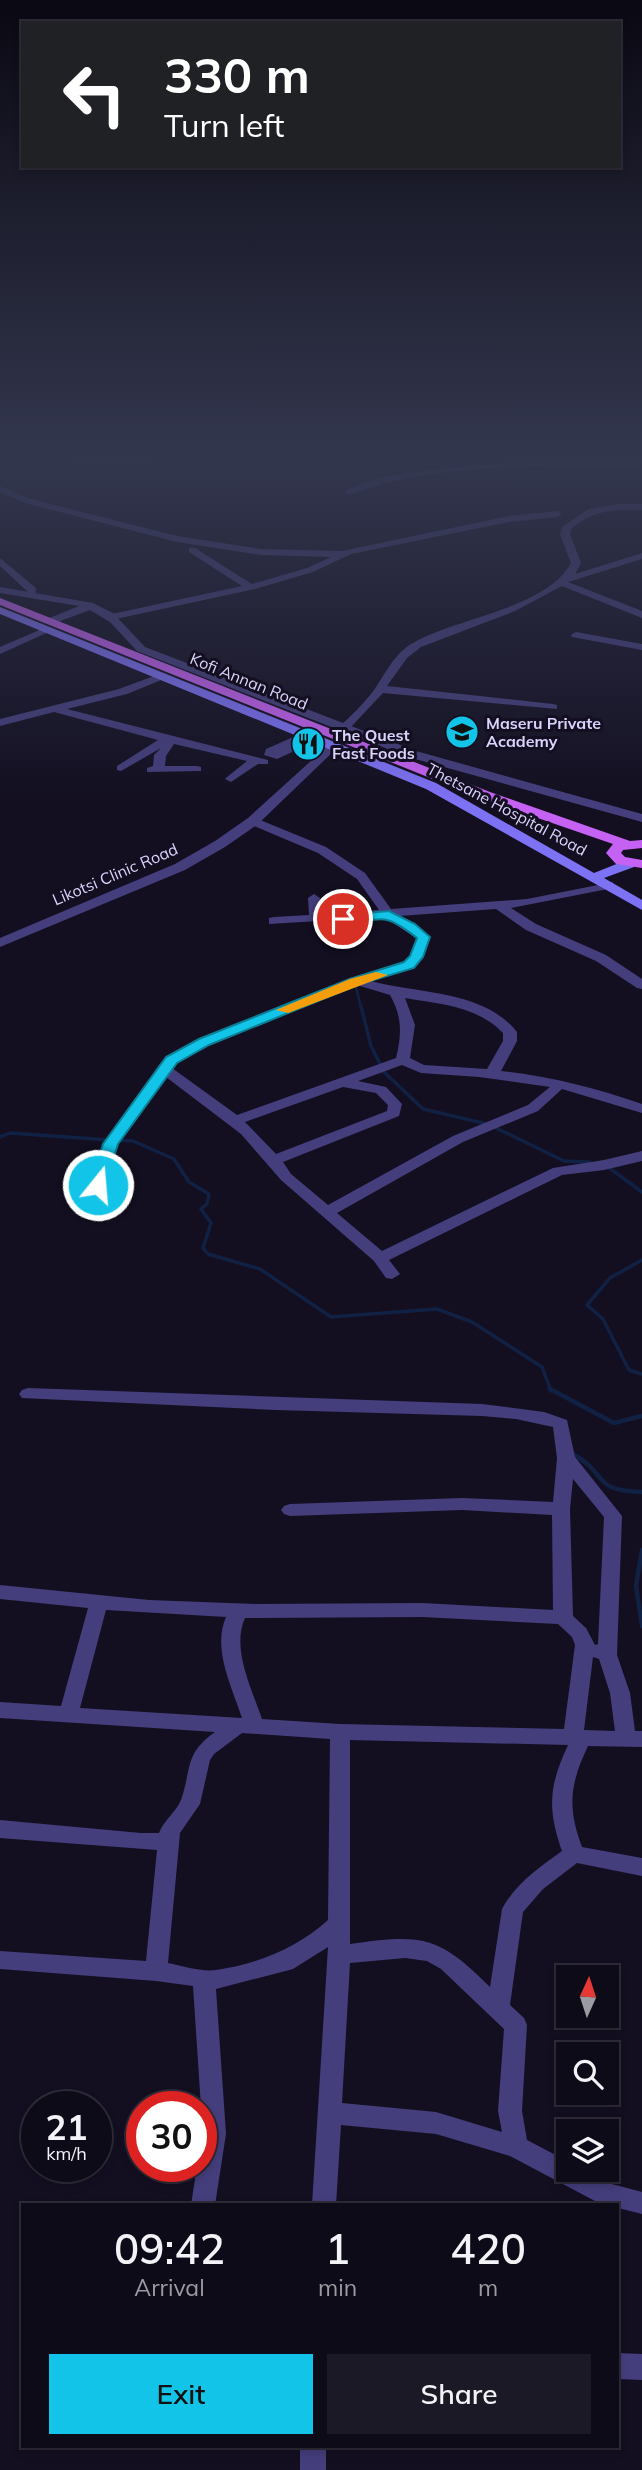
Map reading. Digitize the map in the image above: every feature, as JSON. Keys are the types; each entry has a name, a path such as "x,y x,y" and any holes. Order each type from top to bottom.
{"main road":[{"name":"Kofi Annan Road","path":"0,601 49,625 485,794 625,856"},
{"name":"Thetsane Hospital Road","path":"0,610 49,625 162,676 334,744 431,786 642,905"},
{"path":"590,874 642,844"}],"street":[{"path":"12,572 32,590 31,595"},
{"path":"228,572 251,587"},
{"path":"111,617 251,587 302,572"},
{"path":"565,581 570,572"},
{"path":"345,727 365,709 395,662 412,648 499,614 565,581 593,572"},
{"path":"270,581 290,589"},
{"path":"565,581 642,615"},
{"path":"0,590 60,597 90,606 111,617 127,640 141,649 412,754 642,818"},
{"path":"0,651 90,606"},
{"path":"576,635 642,647"},
{"path":"0,723 26,714 140,687 162,676"},
{"path":"380,689 553,708"},
{"path":"56,709 166,739 273,763"},
{"path":"293,741 307,734"},
{"path":"121,768 166,739"},
{"path":"166,739 169,746 160,755 155,769 197,769"},
{"name":"Likotsi Clinic Road","path":"0,943 180,867 253,821 334,744"},
{"path":"231,779 256,760"},
{"path":"96,1190 111,1144 163,1068 204,1042 355,981 409,965 416,957 424,937 389,915 362,876 322,850 253,821"},
{"path":"274,921 500,906 609,886"},
{"path":"314,898 316,918"},
{"path":"500,906 531,927 601,958 642,985"},
{"path":"355,981 395,992 467,1005 504,1023 510,1032 510,1041 493,1072"},
{"path":"395,992 408,1015 403,1060"},
{"path":"234,1121 403,1060 421,1069 493,1072 559,1084 601,1093 642,1109"},
{"path":"163,1068 234,1121 275,1160 286,1177 380,1258 392,1274"},
{"path":"275,1160 394,1112 395,1104 381,1090 342,1082"},
{"path":"326,1212 479,1129 519,1116 544,1102 559,1084"},
{"path":"380,1258 558,1171 604,1165 642,1156"},
{"path":"28,1394 534,1415 561,1424 566,1458 561,1508 563,1618"},
{"path":"0,1710 340,1731 634,1739 607,1655 613,1516 566,1458"},
{"path":"290,1510 462,1504 561,1508"},
{"path":"0,1592 99,1602 239,1610 479,1611 563,1618 579,1633 585,1645 577,1737 559,1799 564,1827 574,1854"},
{"path":"69,1713 99,1602"},
{"path":"239,1610 232,1622 232,1650 246,1725"},
{"path":"585,1645 607,1655"},
{"path":"156,1971 170,1831 190,1804 200,1758 207,1748 246,1725"},
{"path":"324,2203 339,1955 340,1731"},
{"path":"0,1829 141,1842 169,1841"},
{"path":"498,2008 513,1909 535,1883 574,1854 642,1867"},
{"path":"0,1960 156,1971 204,1979 255,1972 285,1962 320,1941 338,1925"},
{"path":"339,1955 417,1950 441,1957 484,1999 516,2025 510,2111 516,2147"},
{"path":"203,2203 214,2134 204,1979"},
{"path":"330,2113 436,2123 516,2147 604,2193 642,2203"},
{"path":"619,2366 642,2367"},
{"path":"313,2448 313,2470"}],"waterway":[{"path":"355,983 361,1008"},
{"path":"361,1006 371,1046 384,1072 423,1109 487,1124"},
{"path":"494,1127 564,1161 590,1162"},
{"path":"0,1137 10,1133 109,1140"},
{"path":"117,1140 133,1141 174,1159 189,1182 209,1194 207,1204 201,1209 211,1223 203,1248 208,1254 260,1269 331,1317 437,1309 472,1322 542,1367 550,1389"},
{"path":"608,1167 642,1192"},
{"path":"642,1260 610,1278 587,1305 603,1319 629,1370 642,1374"},
{"path":"550,1389 614,1423 642,1416"},
{"path":"573,1454 607,1485 626,1491 642,1492"},
{"path":"642,1550 636,1586 642,1626"}],"slow traffic":[{"path":"283,1010 355,981 381,975"}],"place":[{"name":"Maseru Private Academy","path":"462,732"},
{"name":"The Quest Fast Foods","path":"308,744"}],"route":[{"path":"98,1185 111,1144 163,1068 172,1060 204,1042 355,981 409,965 416,957 424,937 389,915 343,919"}]}
